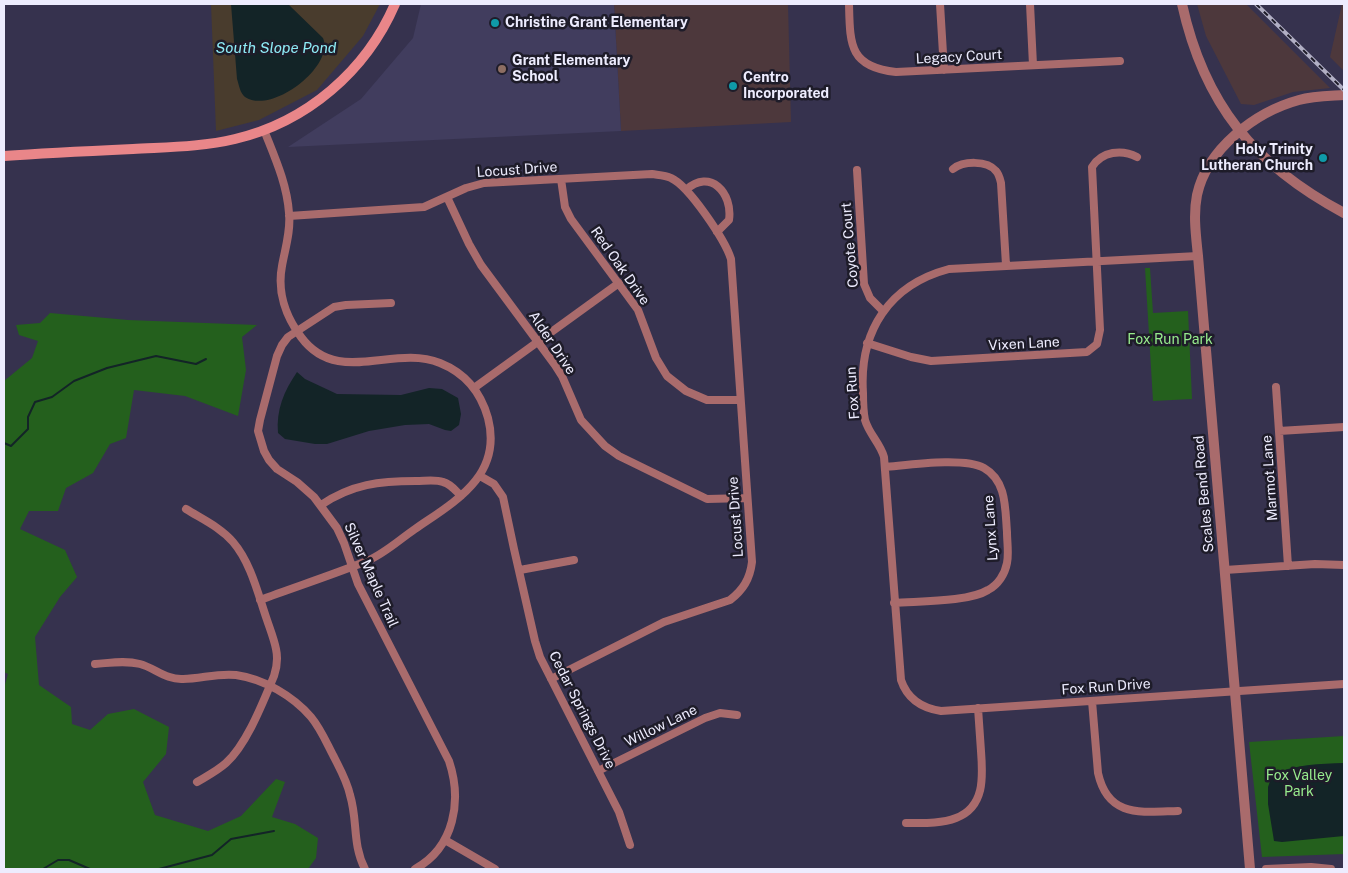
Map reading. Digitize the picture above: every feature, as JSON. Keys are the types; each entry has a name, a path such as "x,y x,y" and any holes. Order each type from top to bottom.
{"main road":[{"path":"4,156 178,146 234,140 264,130 308,107 343,79 359,63 377,39 395,4"}],"street":[{"name":"Legacy Court","path":"849,4 849,33 853,45 859,56 868,66 881,71 944,70 1120,61"},
{"path":"940,4 944,70"},
{"path":"1030,4 1033,65"},
{"path":"1182,4 1191,40 1207,80 1219,102 1240,132 1283,175 1344,213"},
{"name":"Scales Bend Road","path":"1251,869 1195,210 1200,184 1212,160 1240,132 1261,117 1286,104 1313,97 1344,95"},
{"path":"260,600 376,556 461,496 480,476 487,458 490,434 486,410 474,388 458,372 426,358 401,357 356,363 332,360 311,348 297,331 288,316 280,282 289,231 284,181 264,130"},
{"name":"Vixen Lane","path":"867,343 911,358 931,361 1087,352 1097,344 1099,338 1092,167 1100,157 1107,154 1128,152 1137,157"},
{"path":"953,169 959,165 983,164 990,166 997,172 1001,183 1006,265"},
{"name":"Coyote Court","path":"857,170 864,284 870,298 883,311"},
{"name":"Locust Drive","path":"289,216 424,207 475,184 652,174 671,178 686,190 725,243 731,260 751,571 748,579 738,594 730,600 664,622 551,679"},
{"name":"Red Oak Drive","path":"560,179 565,207 571,219 638,310 656,358 667,376 686,391 702,398 721,401 740,400"},
{"path":"686,190 696,183 706,181 719,188 728,198 729,220 717,232"},
{"name":"Alder Drive","path":"447,197 481,265 562,376 581,420 605,446 619,456 707,499 747,498"},
{"name":"Fox Run","path":"978,708 932,710 923,707 908,695 901,680 885,467 882,449 869,429 864,413 862,370 867,343 883,311 905,289 936,272 961,267 1198,256"},
{"path":"474,388 619,282"},
{"name":"Silver Maple Trail","path":"391,302 334,307 288,337 277,356 258,431 269,460 277,469 297,482 314,497 322,505 337,528 358,584 449,761 454,775 456,804 453,819 444,840 428,859 415,869"},
{"name":"Marmot Lane","path":"1276,388 1288,566"},
{"path":"1279,431 1344,428"},
{"name":"Lynx Lane","path":"885,467 974,464 990,472 999,484 1003,492 1006,511 1007,563 1002,577 990,589 976,596 894,602"},
{"name":"Cedar Springs Drive","path":"480,476 494,484 504,497 540,657 619,812 630,845"},
{"path":"322,505 352,488 365,484 394,481 443,482 450,485 461,496"},
{"path":"186,509 214,526 232,541 246,562 276,648 277,658 277,667 270,686 244,741 236,753 218,770 197,782"},
{"path":"520,570 574,560"},
{"path":"1225,570 1315,564 1344,565"},
{"path":"95,664 128,661 172,678 184,679 218,674 253,679 284,694 300,706 312,718 345,778 354,810 359,856 365,869"},
{"name":"Fox Run Drive","path":"978,708 1344,684"},
{"path":"1092,701 1098,773 1106,794 1117,805 1132,811 1178,811"},
{"path":"906,824 938,822 957,818 969,810 978,798 983,784 978,708"},
{"name":"Willow Lane","path":"598,771 698,721 720,713 737,715"},
{"path":"444,840 495,869"},
{"path":"1266,869 1311,867 1327,869"}],"shaded area":[{"path":"211,4 380,4 363,36 317,90 259,120 216,131"},
{"name":"Grant Elementary School","path":"421,4 614,4 621,131 288,147 361,99 413,38"},
{"path":"614,4 788,4 791,122 621,131"},
{"path":"1197,4 1246,4 1330,88 1293,92 1254,105 1241,104 1206,36"},
{"path":"1342,4 1344,4 1344,71 1330,57"}],"green space":[{"name":"Fox Run Park","path":"1145,268 1150,268 1153,313 1188,311 1192,399 1153,401"},
{"path":"50,313 128,320 257,325 242,337 246,370 238,416 185,396 134,390 126,438 110,444 93,473 66,488 58,511 29,511 20,529 65,550 77,577 60,597 35,637 39,685 71,707 72,724 90,730 108,714 134,709 169,727 166,754 143,782 155,815 208,831 241,816 276,779 285,782 272,817 295,824 318,838 316,858 308,869 4,869 4,688 8,674 4,672 4,381 32,358 38,341 19,335 16,325 40,323"},
{"name":"Fox Valley Park","path":"1344,736 1344,854 1262,857 1249,742"}],"water":[{"name":"South Slope Pond","path":"231,4 288,4 323,38 324,49 320,62 311,74 285,94 257,101 245,97 237,79"},
{"path":"297,372 305,379 337,394 401,395 429,388 442,389 458,398 461,414 459,425 451,431 429,424 405,425 369,431 327,444 285,439 278,433 278,416 288,386"},
{"path":"1344,763 1344,836 1282,842 1274,841 1268,804 1268,787 1272,775 1280,771 1316,764"}],"waterway":[{"path":"4,443 11,446 28,429 28,417 35,402 52,397 74,381 107,368 156,356 196,364 206,359"},
{"path":"159,869 212,855 231,839 274,831"},
{"path":"43,869 58,860 69,860 90,869"}],"railway":[{"path":"1256,4 1344,90"}],"place":[{"name":"Christine Grant Elementary","path":"495,23"},
{"name":"Grant Elementary School","path":"502,69"},
{"name":"Centro Incorporated","path":"733,86"},
{"name":"Holy Trinity Lutheran Church","path":"1323,158"}]}
